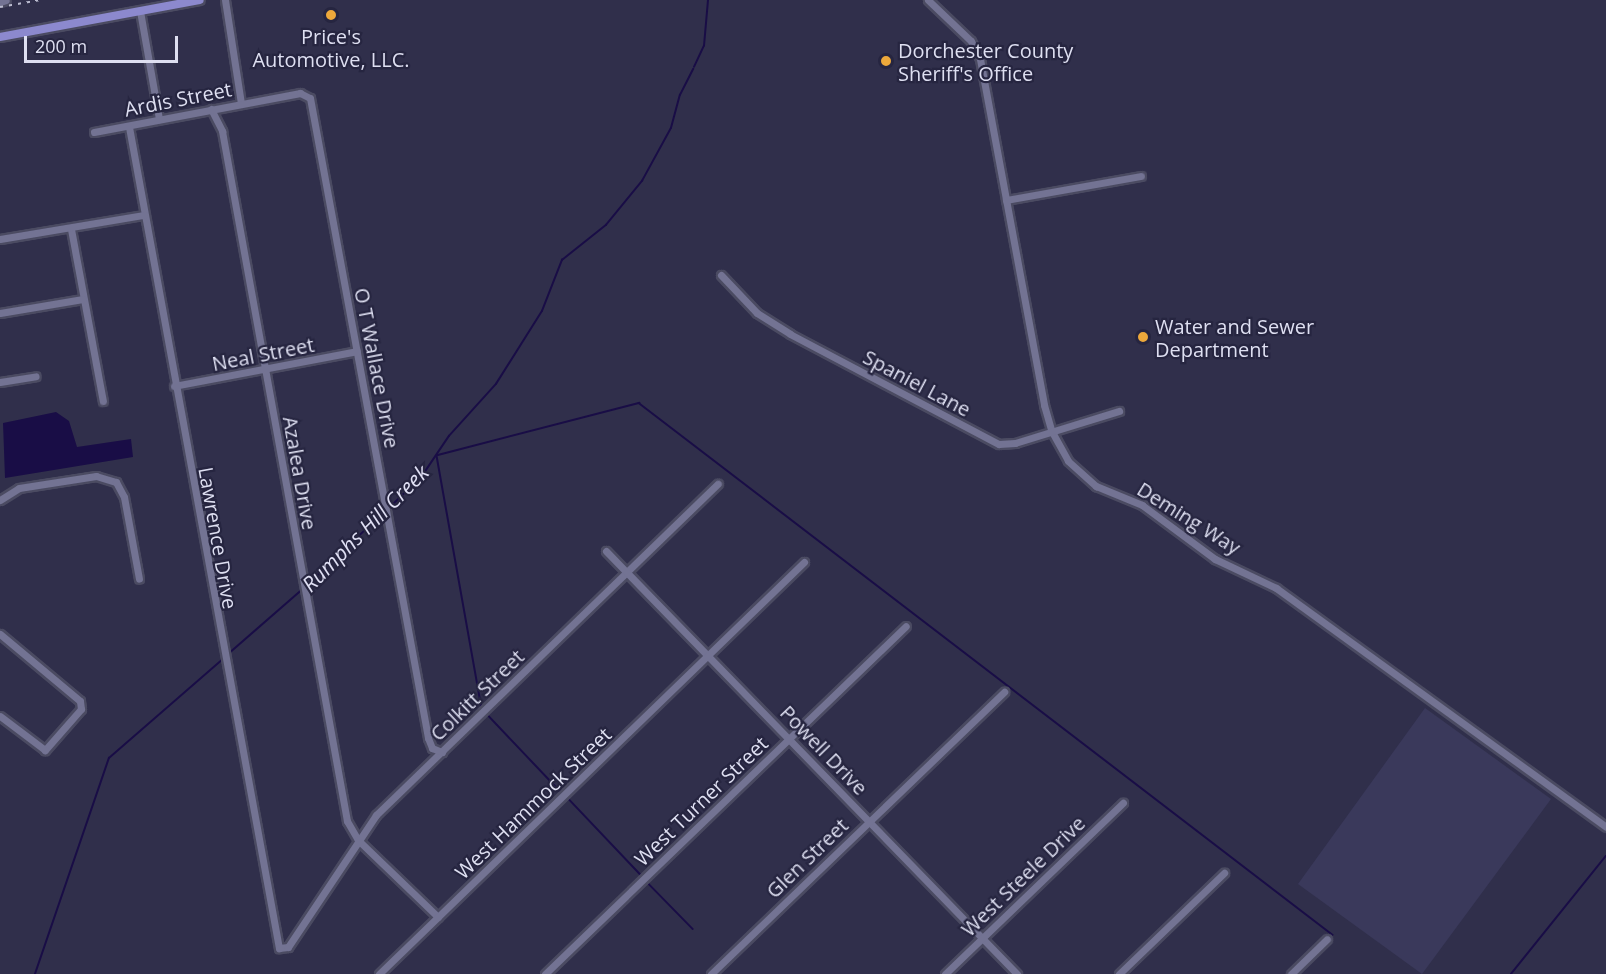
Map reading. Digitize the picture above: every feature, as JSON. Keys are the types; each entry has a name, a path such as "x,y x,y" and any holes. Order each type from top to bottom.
{"main road":[{"path":"0,37 197,0"}],"street":[{"path":"0,2 6,0"},
{"path":"225,0 241,103"},
{"name":"Deming Way","path":"928,0 971,41 980,59 1051,430 1068,461 1085,478 1142,505 1215,560 1276,588 1606,827"},
{"path":"140,11 159,119"},
{"name":"Ardis Street","path":"94,132 129,127 241,103 304,94"},
{"name":"O T Wallace Drive","path":"304,94 310,98 314,110 428,738 432,748 442,752"},
{"name":"Azalea Drive","path":"211,109 222,131 345,813 358,840 438,917"},
{"name":"Lawrence Drive","path":"129,127 276,946 284,950"},
{"path":"1006,200 1142,176"},
{"path":"0,239 144,215"},
{"path":"68,229 103,401"},
{"name":"Spaniel Lane","path":"721,275 757,313 999,444 1015,443 1051,430 1119,411"},
{"path":"0,312 83,299"},
{"name":"Neal Street","path":"174,387 357,351"},
{"path":"0,382 36,376"},
{"path":"0,500 19,489 96,476 116,482 123,497 139,579"},
{"name":"Colkitt Street","path":"284,950 376,815 718,484"},
{"name":"Powell Drive","path":"606,551 710,655 1017,974"},
{"name":"West Hammock Street","path":"379,974 804,562"},
{"name":"West Turner Street","path":"545,974 906,626"},
{"path":"0,634 80,701 81,709 45,750 0,716"},
{"name":"Glen Street","path":"711,974 1004,692"},
{"name":"West Steele Drive","path":"945,974 1123,803"},
{"path":"1119,974 1224,873"},
{"path":"1291,974 1327,939"}],"shaded area":[{"path":"56,412 69,421 77,447 131,439 133,457 5,478 3,423"},
{"path":"1425,708 1551,799 1422,974 1298,884"}],"waterway":[{"name":"Rumphs Hill Creek","path":"694,67 704,46 708,0"},
{"name":"Rumphs Hill Creek","path":"389,508 422,476 449,436 496,384 542,311 562,260 606,225 642,181 671,128 680,95 693,69"},
{"path":"438,455 639,403 1333,935"},
{"path":"437,456 482,708"},
{"name":"Rumphs Hill Creek","path":"306,586 383,513"},
{"name":"Rumphs Hill Creek","path":"227,655 303,589"},
{"name":"Rumphs Hill Creek","path":"35,974 109,758 224,658"},
{"path":"485,712 562,793"},
{"path":"566,796 643,877"},
{"path":"1511,974 1606,856"},
{"path":"646,881 693,929"}],"railway":[{"path":"0,7 40,0"}],"place":[{"name":"Price's Automotive, LLC.","path":"331,15"},
{"name":"Dorchester County Sheriff's Office","path":"886,61"},
{"name":"Water and Sewer Department","path":"1143,337"}]}
